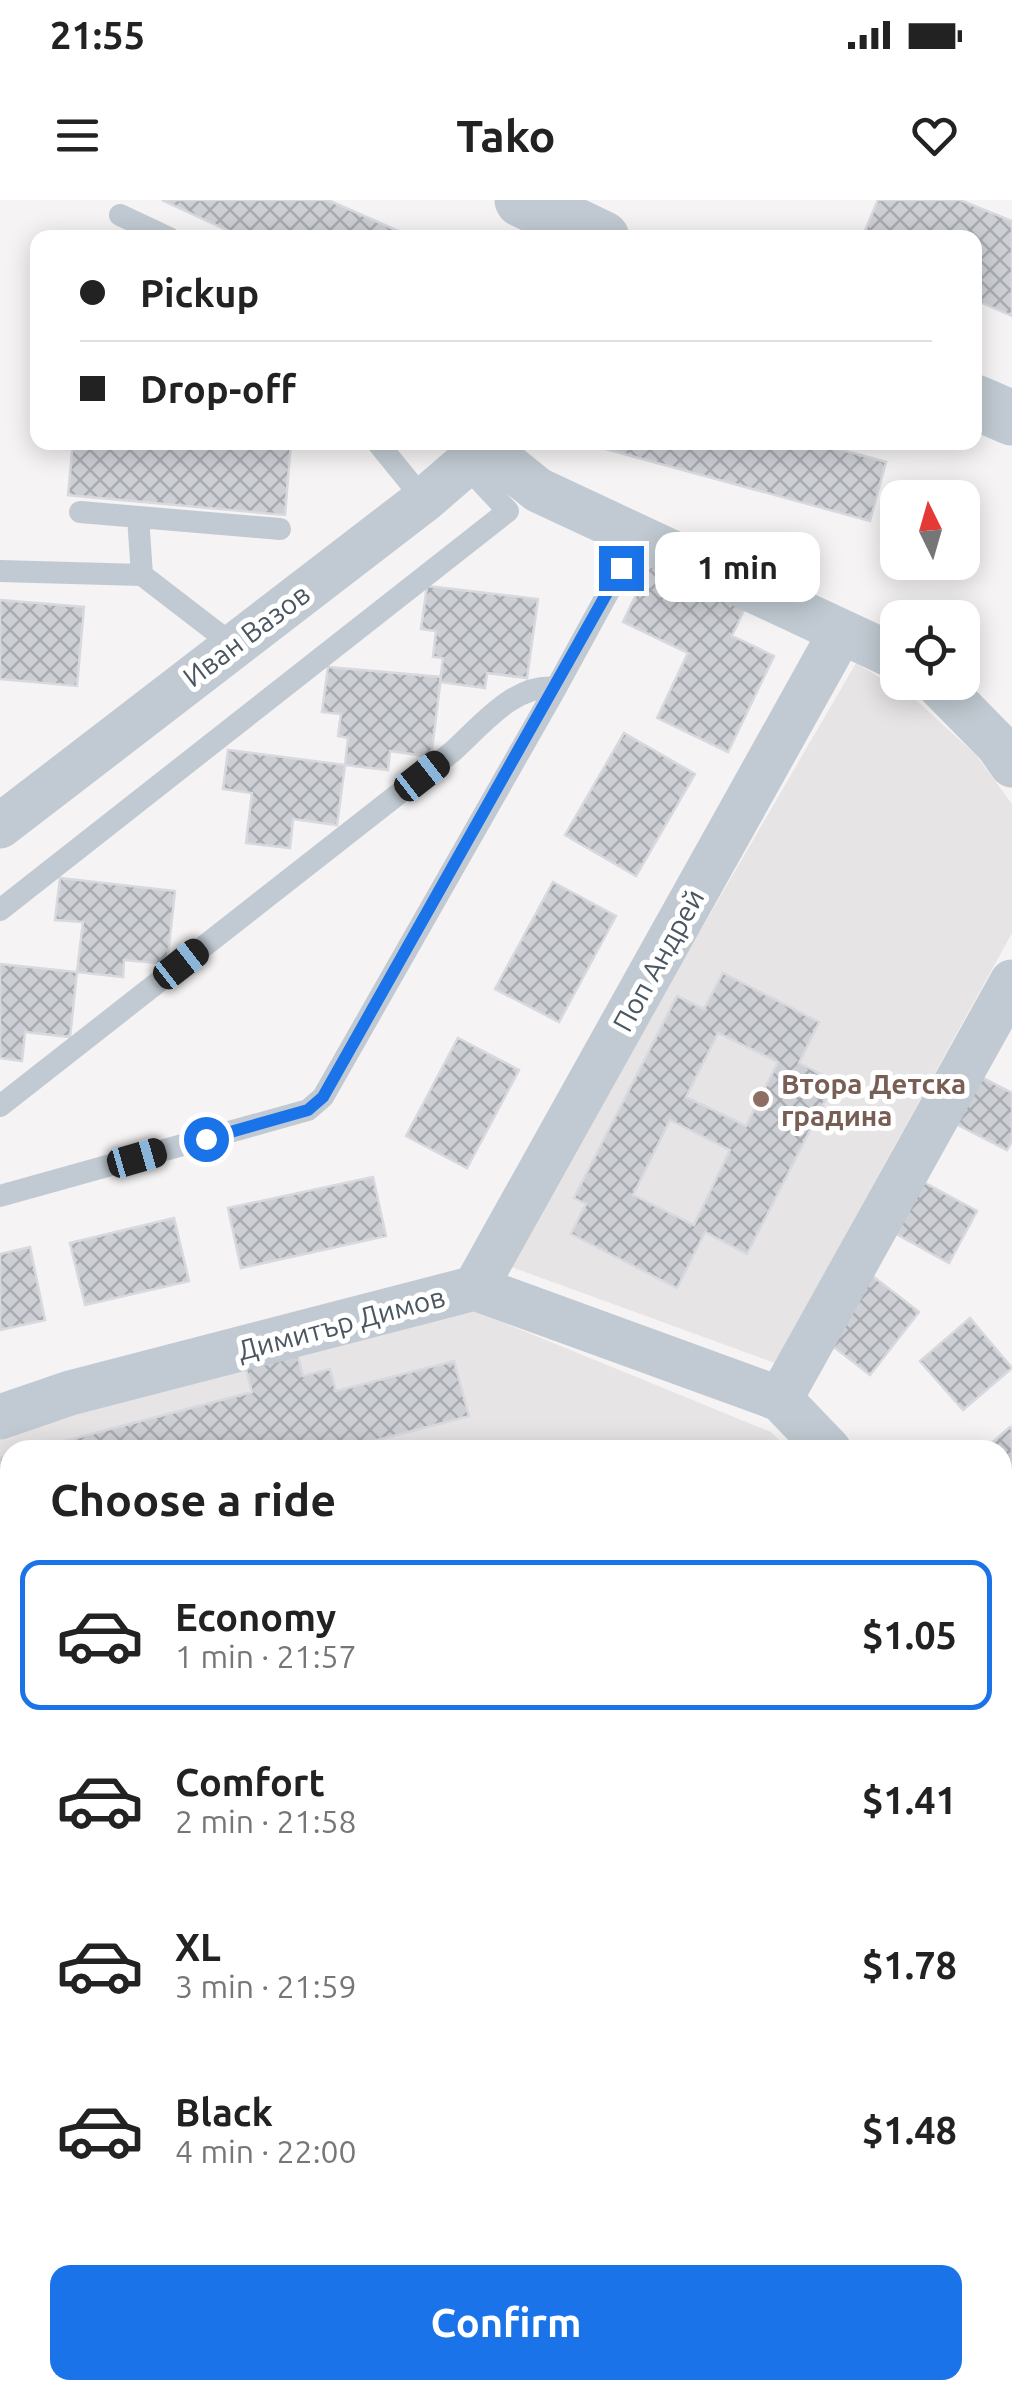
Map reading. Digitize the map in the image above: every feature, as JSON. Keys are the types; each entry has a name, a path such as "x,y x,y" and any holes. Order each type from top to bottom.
{"street":[{"path":"522,200 585,230"},
{"path":"982,405 1012,418"},
{"path":"481,452 538,490 880,650"},
{"name":"Иван Вазов","path":"7,810 233,645 481,452"},
{"name":"Поп Андрей","path":"475,1288 841,632"},
{"path":"954,700 998,745 1012,766"},
{"path":"780,1399 1012,982"},
{"name":"Димитър Димов","path":"0,1417 70,1393 475,1288 780,1399 819,1440"}],"lane":[{"path":"120,215 153,230"},
{"path":"383,450 424,500"},
{"path":"0,910 508,510 481,452"},
{"path":"80,512 280,529"},
{"path":"138,518 142,575"},
{"path":"0,1196 308,1110 323,1097 638,538"},
{"path":"0,571 142,575 233,645"},
{"path":"0,1106 452,752 510,700 537,686 556,688"}],"shaded area":[{"name":"Втора Детска градина","path":"856,663 880,678 880,700 917,701 976,755 1012,804 1012,933 775,1363 506,1265"},
{"path":"475,1311 771,1432 779,1440 0,1440 0,1429"}],"building":[{"path":"162,200 328,200 396,230 227,230"},
{"path":"878,200 960,200 1012,221 1012,316 982,303 982,230 865,230"},
{"path":"72,450 290,450 285,515 68,495"},
{"path":"609,450 842,450 886,462 870,521"},
{"path":"655,555 749,599 732,636 774,656 728,752 657,718 688,653 623,622"},
{"path":"427,586 538,599 527,678 487,673 485,688 440,682 443,658 433,657 436,631 421,629"},
{"path":"0,600 84,607 77,686 0,679"},
{"path":"328,667 441,677 431,757 390,751 388,770 345,765 348,738 338,736 341,714 322,712"},
{"path":"624,733 695,774 636,876 565,835"},
{"path":"228,750 345,765 337,825 293,819 290,848 246,843 252,793 223,789"},
{"path":"60,878 175,891 167,964 124,960 123,977 77,972 83,922 55,920"},
{"path":"553,882 616,916 559,1022 495,989"},
{"path":"0,964 77,972 70,1037 25,1032 22,1061 0,1058"},
{"path":"723,973 819,1022 799,1063 835,1081 747,1254 705,1232 677,1288 571,1234 586,1204 574,1198 677,996 704,1009","holes":["718,1033 778,1062 746,1126 686,1097","670,1120 730,1150 694,1225 633,1195"]},
{"path":"458,1038 519,1070 467,1168 406,1136"},
{"path":"972,1072 1012,1093 1012,1141 1007,1150 948,1120"},
{"path":"373,1177 386,1236 241,1268 228,1208"},
{"path":"916,1178 977,1211 949,1263 887,1229"},
{"path":"174,1218 189,1281 85,1305 70,1243"},
{"path":"30,1247 45,1320 0,1330 0,1254"},
{"path":"870,1274 919,1312 870,1375 821,1337"},
{"path":"970,1318 1012,1368 963,1410 920,1361"},
{"path":"297,1353 303,1376 330,1369 336,1391 454,1361 469,1416 377,1440 68,1440 252,1392 245,1366"},
{"path":"1010,1427 1012,1440 995,1440"}],"place":[{"name":"Втора Детска градина","path":"761,1099"}],"route":[{"path":"206,1139 308,1110 323,1097 621,568"}]}
